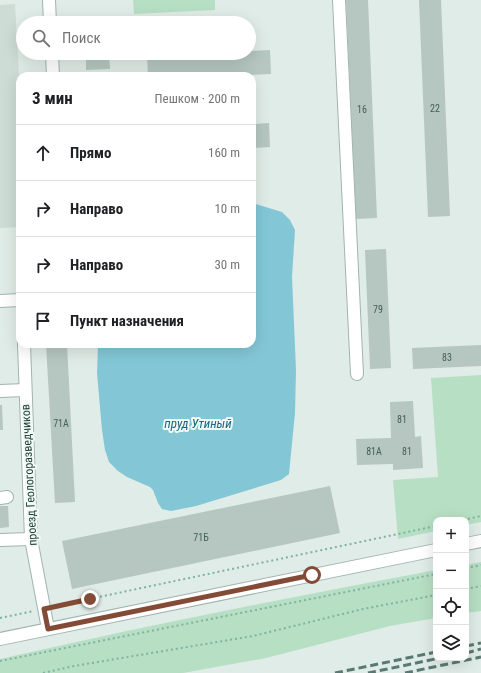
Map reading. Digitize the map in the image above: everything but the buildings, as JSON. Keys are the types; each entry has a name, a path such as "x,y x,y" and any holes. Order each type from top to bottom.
{"street":[{"path":"49,0 50,16"},
{"path":"339,0 357,374"},
{"path":"52,60 53,72"},
{"path":"0,301 16,300"},
{"name":"проезд Геологоразведчиков","path":"24,348 31,539 48,629"},
{"path":"0,392 26,390"},
{"path":"0,540 31,539"},
{"path":"469,543 481,541"},
{"path":"0,639 433,551"}],"path":[{"path":"469,519 481,516"},
{"path":"0,618 433,527"},
{"path":"469,567 481,565"},
{"path":"0,661 433,575"},
{"path":"469,588 481,586"},
{"path":"43,673 74,666 253,636 363,609 433,596"}],"shaded area":[{"path":"15,4 16,60 18,60 19,72 16,72 16,227 0,228 0,5"}],"green space":[{"path":"133,0 215,0 215,10 134,14"},
{"path":"481,375 481,522 469,524 469,517 433,517 433,532 398,539 393,480 438,477 431,378"},
{"path":"481,562 481,611 469,613 469,589 469,564"},
{"path":"433,571 433,619 390,626 266,658 183,673 0,673 0,659 218,612"}],"water":[{"name":"пруд Утиный","path":"256,204 282,212 290,220 295,230 292,277 296,370 295,413 289,474 281,480 196,506 171,511 162,509 150,487 127,477 109,462 105,450 102,430 97,373 98,348 256,348"}],"railway":[{"path":"469,645 481,643"},
{"path":"469,652 481,649"},
{"path":"335,673 433,653"},
{"path":"405,673 481,657"},
{"path":"368,673 433,659"}],"route":[{"path":"90,599 44,609 48,629 312,575"}]}
